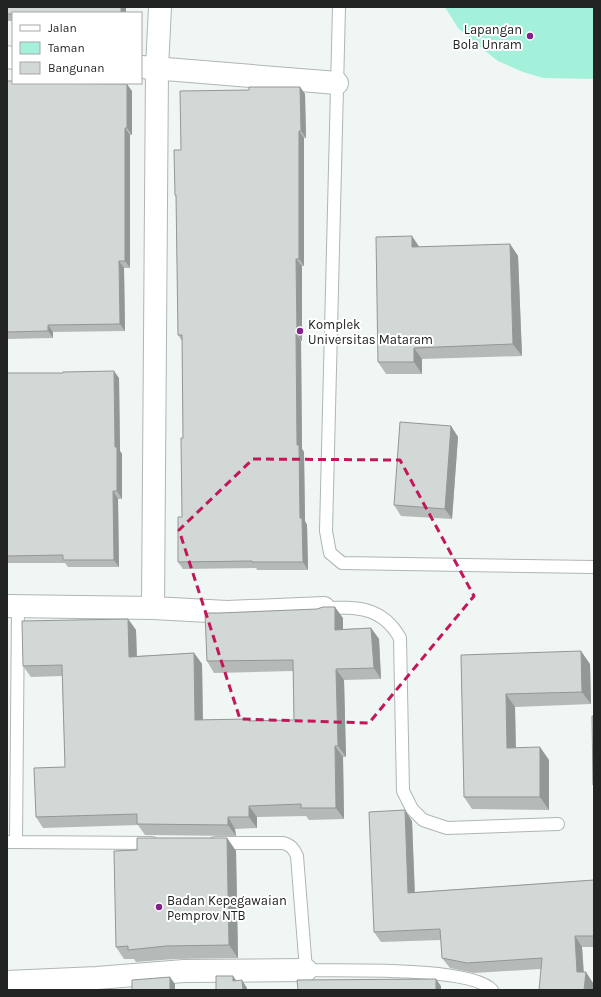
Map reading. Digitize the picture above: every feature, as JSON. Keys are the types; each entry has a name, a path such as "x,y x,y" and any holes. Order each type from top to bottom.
{"street":[{"path":"153,608 149,67 160,7"},
{"path":"149,67 337,83"},
{"path":"12,606 153,608 227,612 324,608"},
{"path":"7,982 97,978 184,971 306,970"}],"lane":[{"path":"339,7 326,531 330,553 342,563 594,567"},
{"path":"12,606 11,842 165,843"},
{"path":"324,608 354,608 378,614 390,622 400,638 403,790 412,809 422,820 447,828 558,824"},
{"path":"205,843 283,843 288,844 294,849 297,856 306,970 419,972 464,978 488,985 492,990"}],"highlighted area":[{"path":"253,459 400,460 474,596 369,723 240,719 179,530"}],"green space":[{"name":"Lapangan Bola Unram","path":"445,7 594,7 594,79 543,78 523,72 498,61 458,28"}],"building":[{"path":"7,7 121,7 121,12 12,12 12,14 7,14"},
{"path":"7,81 12,81 12,84 127,84 127,128 125,128 125,261 119,261 120,324 48,325 48,331 7,332"},
{"path":"249,87 300,87 301,131 299,131 299,259 296,259 296,334 297,445 299,445 300,518 302,518 303,562 178,562 178,517 182,517 182,335 178,335 174,150 181,150 180,91 249,90"},
{"path":"412,236 412,247 510,244 513,344 414,348 414,362 378,362 376,237"},
{"path":"114,371 117,491 113,491 114,560 63,560 63,555 7,556 7,373"},
{"path":"400,422 451,426 445,509 394,505"},
{"path":"323,607 335,607 335,630 371,628 374,668 336,669 338,746 335,746 336,808 301,808 301,804 249,806 249,817 228,817 228,825 137,824 137,814 36,817 34,768 65,767 62,665 23,666 22,621 128,619 129,657 194,653 195,720 294,720 293,660 207,661 205,613 317,609"},
{"path":"581,651 582,692 506,694 507,748 540,747 540,797 464,797 461,655"},
{"path":"592,716 594,716 594,785 593,785"},
{"path":"405,810 408,893 594,880 594,936 575,936 577,972 586,972 584,990 539,990 542,958 467,963 442,958 440,929 374,932 369,812"},
{"path":"137,838 227,838 229,945 166,946 128,950 128,946 116,947 114,851 137,850"},
{"path":"216,976 233,976 233,981 242,980 243,990 216,990"},
{"path":"170,977 170,990 132,990 132,980"},
{"path":"436,979 436,990 298,990 297,980"}],"place":[{"name":"Lapangan Bola Unram","path":"530,36"},
{"name":"Komplek Universitas Mataram","path":"300,331"},
{"name":"Badan Kepegawaian Pemprov NTB","path":"159,907"}]}
